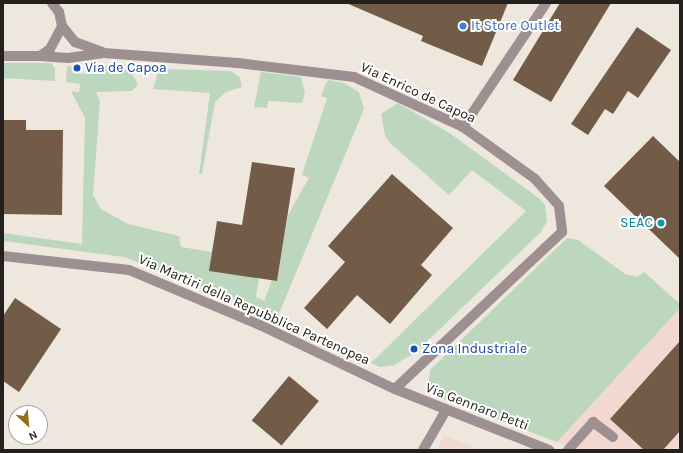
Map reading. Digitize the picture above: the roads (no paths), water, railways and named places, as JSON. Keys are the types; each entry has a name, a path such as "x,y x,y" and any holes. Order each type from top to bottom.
{"street":[{"name":"Via Enrico de Capoa","path":"52,3 59,12 62,26 75,42 104,53"},
{"path":"462,127 546,3"},
{"path":"40,56 56,41 62,26"},
{"name":"Via Enrico de Capoa","path":"3,56 68,58 104,53 238,63 354,77 462,127 535,179 559,206 562,232 395,389"},
{"name":"Via Martiri della Repubblica Partenopea","path":"3,256 129,270 260,325 395,389"},
{"name":"Via Gennaro Petti","path":"395,389 550,450"},
{"path":"423,450 446,410"},
{"path":"568,450 593,422 613,437"}],"place":[{"name":"It Store Outlet","path":"463,26"},
{"name":"Via de Capoa","path":"77,68"},
{"name":"SEAC","path":"661,223"},
{"name":"Zona Industriale","path":"414,349"}]}
